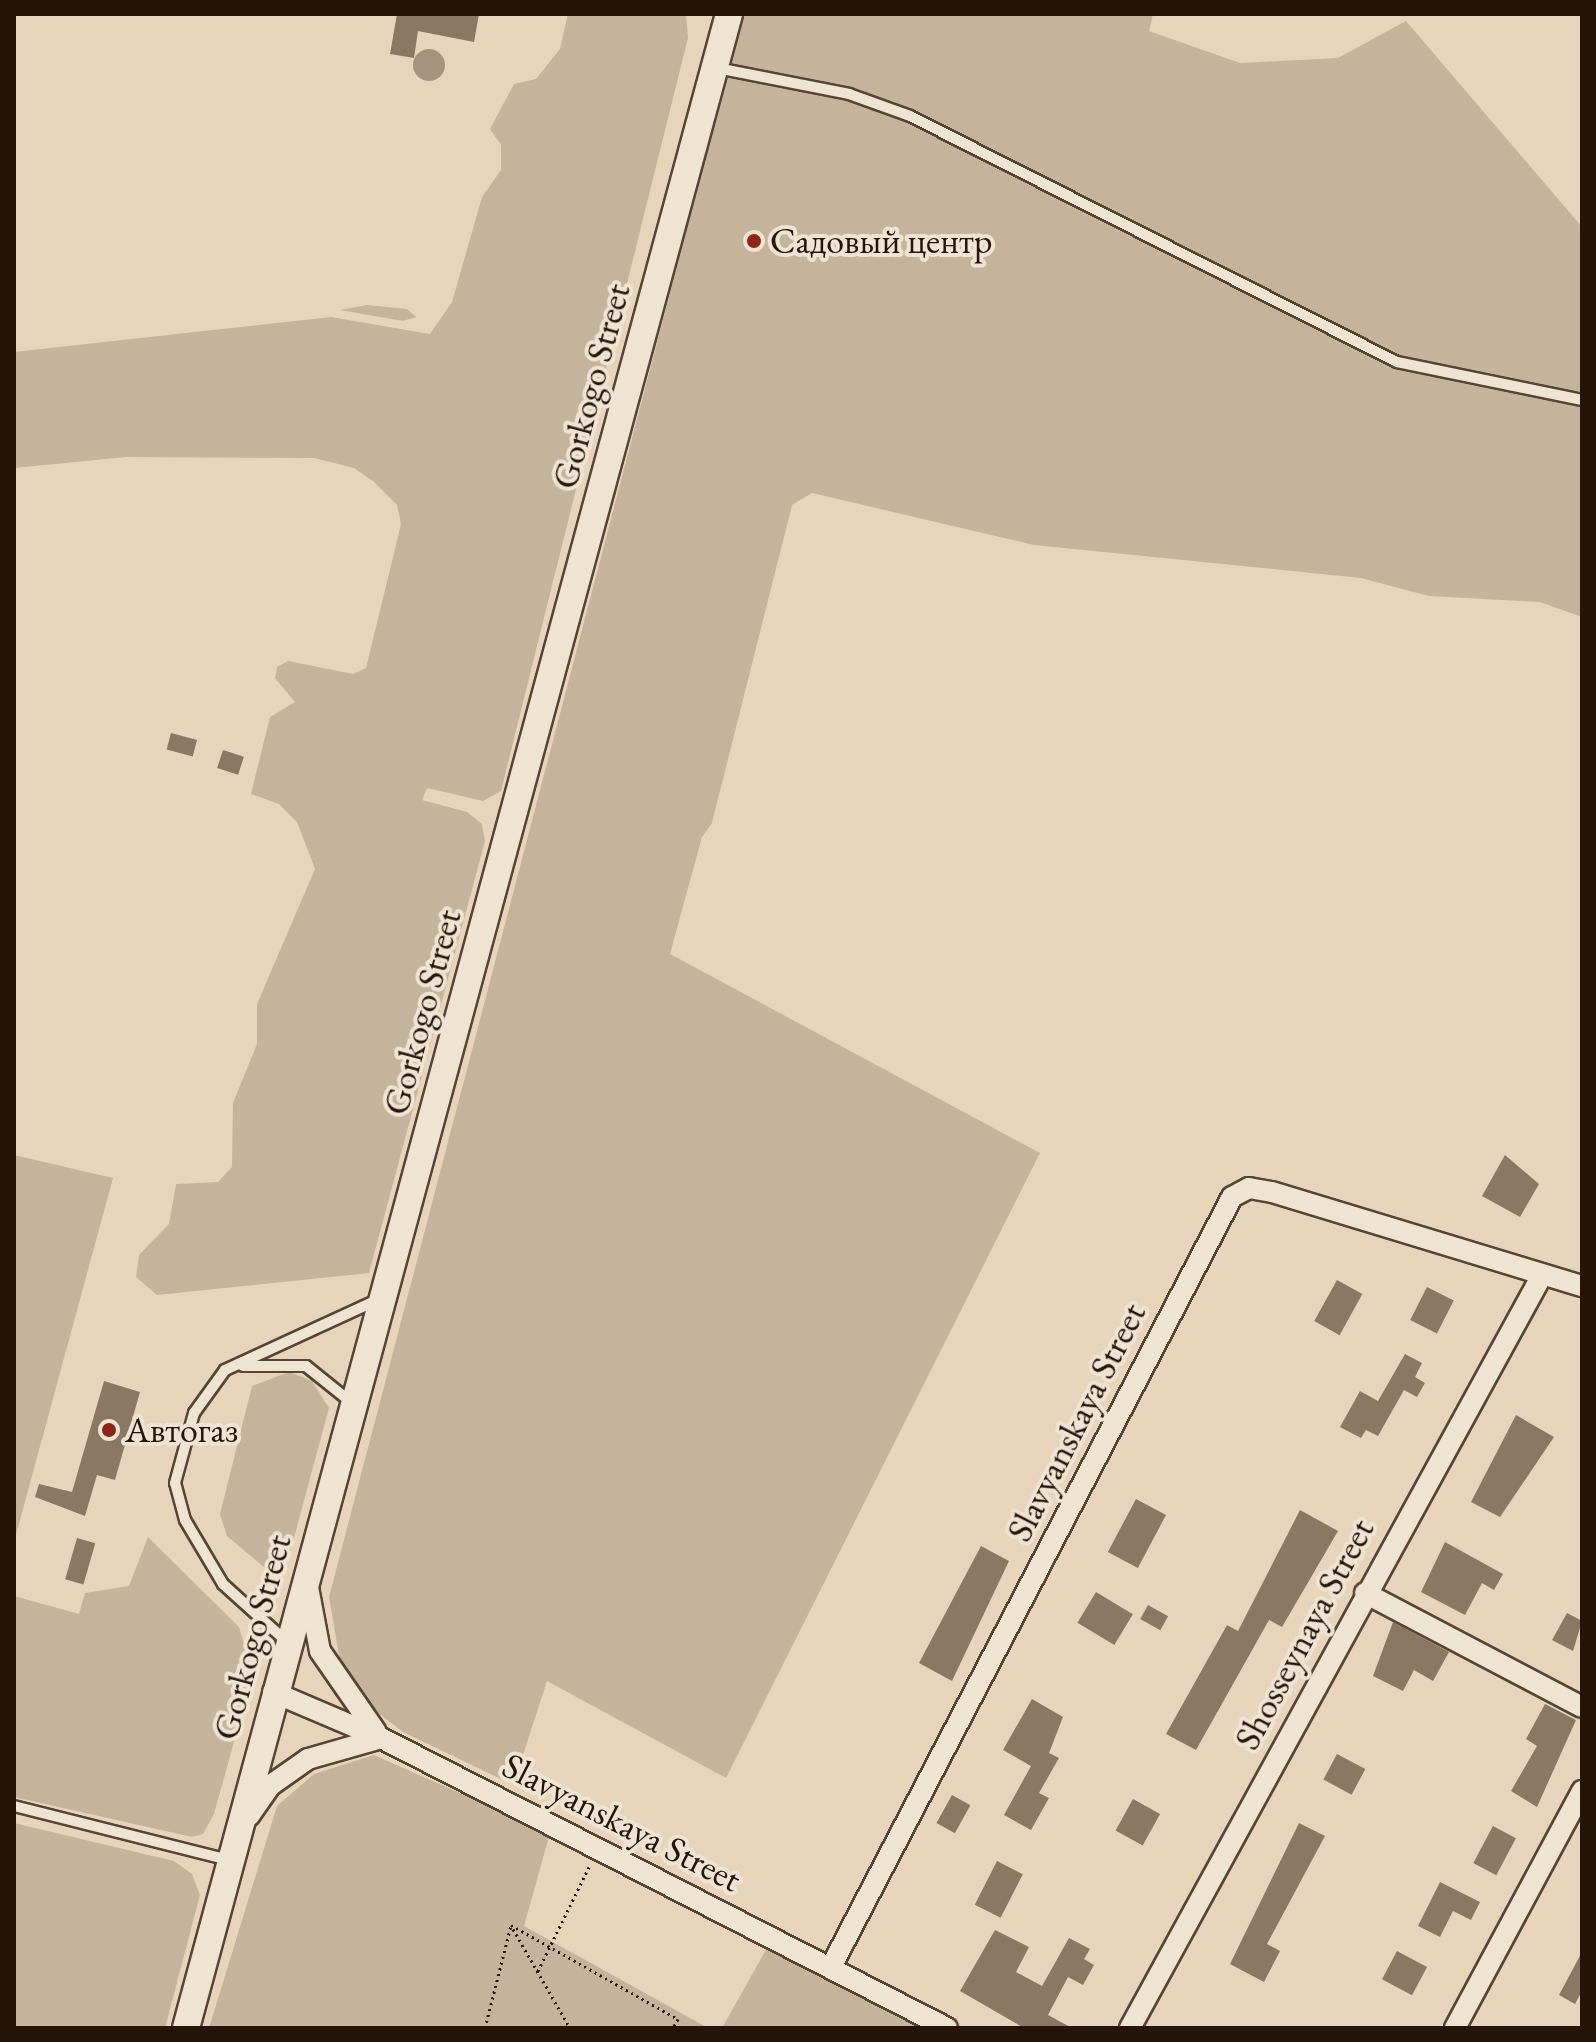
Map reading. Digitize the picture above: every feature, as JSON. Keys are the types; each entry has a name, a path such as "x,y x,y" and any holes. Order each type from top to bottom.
{"main road":[{"name":"Gorkogo Street","path":"186,2028 286,1641 353,1405 729,14"}],"street":[{"name":"Slavyanskaya Street","path":"831,1967 1232,1197 1249,1188 1272,1192 1582,1286"},
{"name":"Shosseynaya Street","path":"1130,2028 1365,1593 1542,1275"},
{"name":"Slavyanskaya Street","path":"307,1569 320,1651 381,1738"},
{"path":"1365,1593 1582,1707"},
{"name":"Slavyanskaya Street","path":"273,1692 381,1738 947,2028"},
{"path":"238,1832 289,1771 327,1750 381,1738"},
{"path":"1455,2028 1582,1791"}],"lane":[{"path":"714,68 849,94 910,116 1397,362 1582,400"},
{"path":"286,1641 223,1584 179,1503 175,1483 194,1413 225,1370 382,1298"},
{"path":"225,1370 264,1362 306,1366 353,1405"},
{"path":"14,1806 230,1861"}],"path":[{"path":"538,1971 599,1848"},
{"path":"511,1925 678,2019 673,2028"},
{"path":"511,1925 570,2028"},
{"path":"485,2028 511,1925"}],"shaded area":[{"path":"568,14 686,14 688,38 501,791 483,801 427,788 422,800 467,812 482,824 485,841 369,1273 157,1295 136,1277 139,1255 169,1224 176,1184 218,1182 232,1167 233,1103 257,1044 257,1004 315,869 297,822 279,804 251,794 270,717 295,702 275,678 277,667 288,661 353,674 366,668 401,524 397,505 373,481 354,468 314,458 126,457 14,468 14,352 331,317 430,334 452,302 482,197 501,170 501,145 490,129 514,84 536,79 560,49"},
{"path":"743,14 1153,14 1149,31 1240,63 1338,58 1406,21 1582,227 1582,617 1540,602 1429,596 1361,578 1034,545 812,493 792,505 712,823 702,837 670,954 1040,1153 726,1778 547,1681 520,1764 503,1780 403,1732 364,1702 340,1661 329,1597"},
{"path":"429,49 440,54 445,65 440,76 429,81 418,76 413,65 418,54"},
{"path":"367,305 407,309 416,317 403,321 340,310"},
{"path":"14,1155 113,1178 14,1542"},
{"path":"289,1372 312,1381 329,1408 288,1560 265,1568 227,1536 220,1514 252,1386"},
{"path":"148,1537 239,1627 249,1660 247,1695 214,1814 203,1834 192,1837 14,1797 14,1596 79,1614 85,1593 129,1586"},
{"path":"374,1755 550,1833 524,1926 708,2028 209,2028 277,1806 314,1774"},
{"path":"14,1823 174,1861 192,1874 200,1895 165,2028 14,2028"},
{"path":"768,1946 928,2028 722,2028"}],"building":[{"path":"397,14 479,14 474,42 418,31 414,58 390,54"},
{"path":"171,733 197,740 193,756 167,749"},
{"path":"223,750 244,757 238,775 217,768"},
{"path":"1505,1155 1539,1184 1520,1217 1482,1196"},
{"path":"1337,1280 1362,1294 1340,1335 1314,1321"},
{"path":"1427,1287 1454,1301 1437,1334 1410,1320"},
{"path":"1405,1354 1422,1363 1415,1377 1425,1383 1417,1397 1404,1390 1378,1436 1366,1430 1361,1438 1340,1427 1360,1391 1378,1401"},
{"name":"Автогаз","path":"104,1381 140,1392 115,1480 97,1475 85,1516 35,1497 39,1484 72,1492"},
{"path":"1516,1415 1554,1437 1500,1517 1471,1502"},
{"path":"1136,1499 1166,1515 1138,1568 1108,1552"},
{"path":"1300,1510 1338,1531 1282,1627 1269,1620 1196,1750 1166,1734 1227,1625 1238,1631"},
{"path":"77,1538 95,1543 83,1585 65,1579"},
{"path":"1445,1542 1503,1574 1494,1590 1482,1583 1465,1615 1421,1592"},
{"path":"981,1546 1009,1561 952,1681 919,1663"},
{"path":"1096,1592 1133,1614 1114,1645 1077,1623"},
{"path":"1148,1605 1168,1616 1160,1630 1140,1619"},
{"path":"1567,1613 1582,1621 1573,1651 1552,1640"},
{"path":"1393,1622 1449,1652 1433,1681 1414,1670 1403,1691 1373,1676"},
{"path":"1032,1699 1063,1717 1049,1753 1059,1758 1039,1793 1049,1798 1031,1830 1004,1815 1031,1766 1003,1750"},
{"path":"1545,1704 1576,1720 1537,1807 1511,1791 1537,1746 1526,1739"},
{"path":"1337,1754 1365,1769 1352,1795 1323,1780"},
{"path":"952,1795 970,1805 955,1833 936,1823"},
{"path":"1133,1799 1160,1814 1143,1846 1116,1830"},
{"path":"1299,1823 1325,1836 1267,1944 1280,1951 1264,1982 1230,1964"},
{"path":"1493,1826 1516,1838 1496,1875 1473,1863"},
{"path":"997,1861 1023,1874 1001,1918 975,1905"},
{"path":"1440,1882 1480,1902 1471,1920 1453,1911 1440,1937 1418,1926"},
{"path":"995,1930 1029,1947 1016,1972 1042,1986 1069,1938 1090,1949 1084,1959 1094,1965 1083,1985 1068,1977 1048,2015 1072,2028 1024,2028 960,1991"},
{"path":"1397,1951 1427,1967 1412,1995 1382,1979"},
{"path":"1582,1952 1582,1991 1575,2004 1559,1995"}],"place":[{"name":"Садовый центр","path":"754,241"},
{"name":"Автогаз","path":"109,1430"}]}
